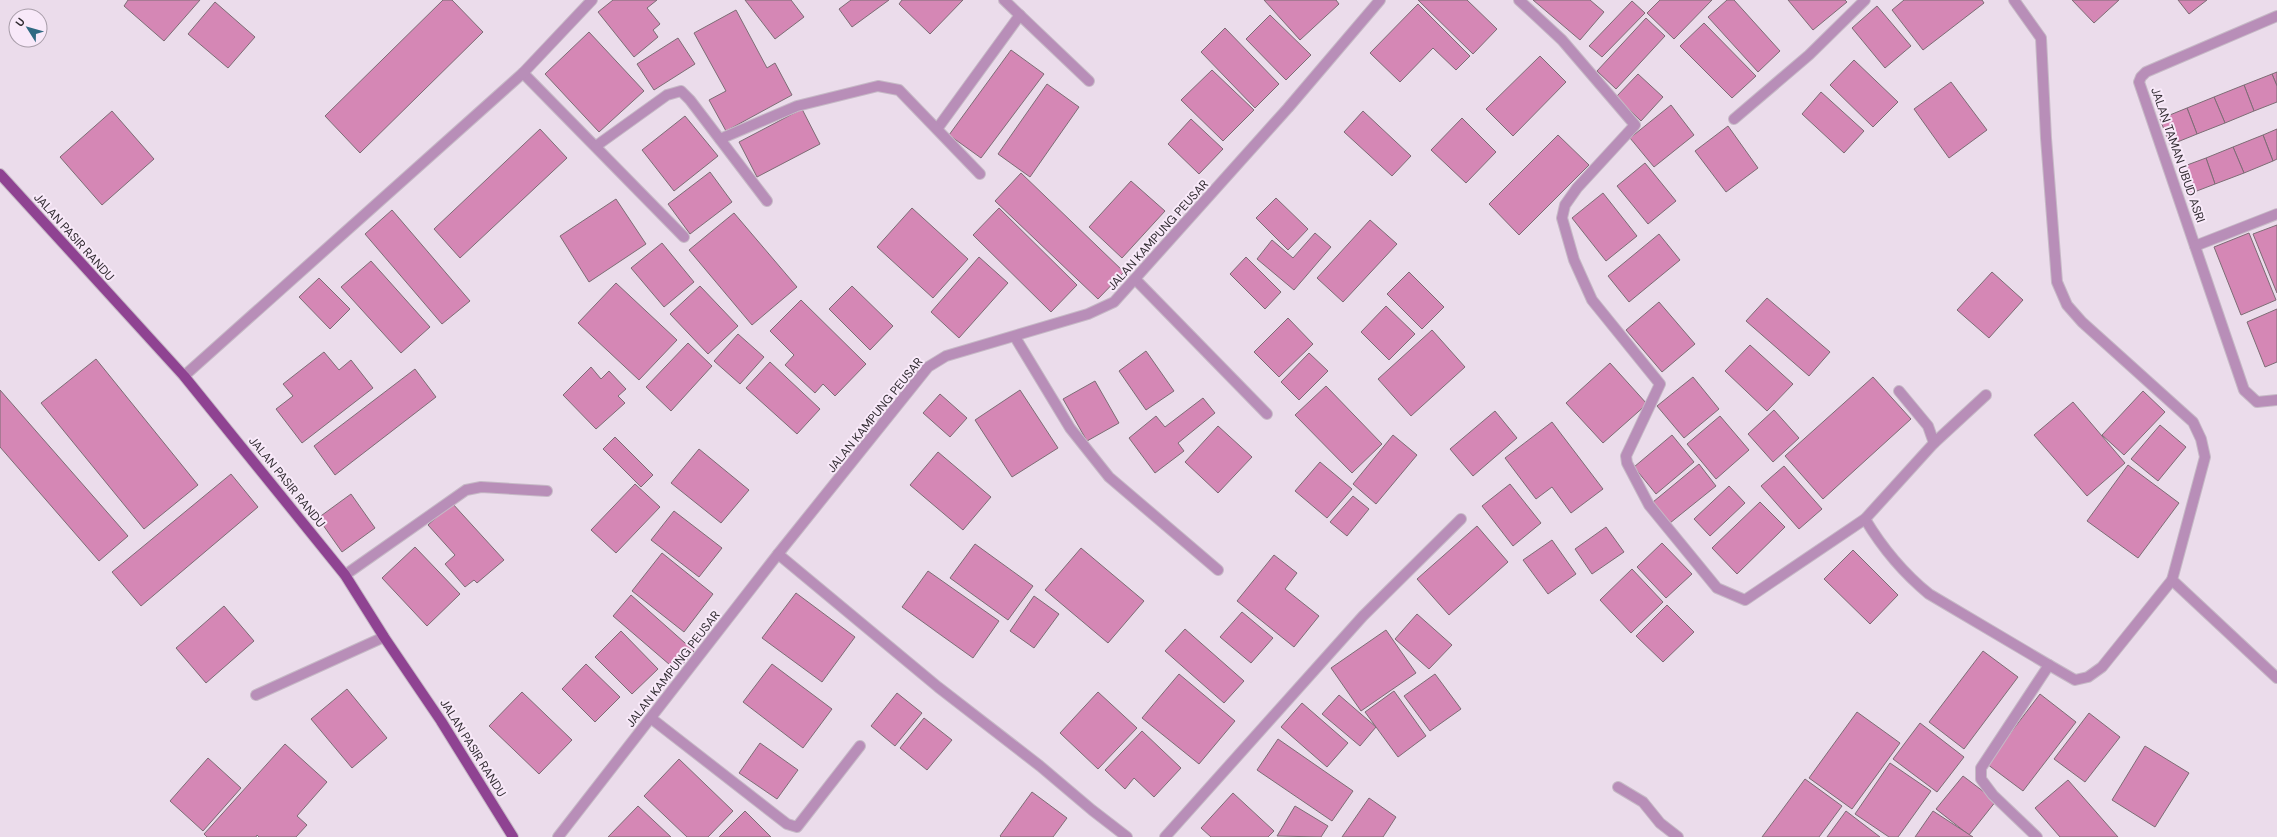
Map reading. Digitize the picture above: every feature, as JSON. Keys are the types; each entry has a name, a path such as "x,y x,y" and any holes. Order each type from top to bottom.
{"main road":[{"name":"JALAN PASIR RANDU","path":"0,174 184,376 345,575 384,637 441,720 513,837"}],"street":[{"path":"184,376 523,73 592,0"},
{"path":"1004,0 1089,81"},
{"name":"JALAN KAMPUNG PEUSAR","path":"558,837 652,719 778,554 928,367 946,356 1015,337 1088,314 1114,302 1136,280 1288,108 1380,0"},
{"path":"1520,0 1562,40 1635,125 1577,188 1564,205 1562,218 1574,260 1592,300 1660,384 1626,456 1627,463 1648,505 1717,588 1745,600 1865,519 1934,443 1986,395"},
{"path":"1734,119 1809,55 1865,0"},
{"path":"1865,519 1889,556 1911,580 1929,594 2075,680 2088,676 2102,667 2172,580 2205,456 2201,439 2193,422 2082,322 2067,306 2057,282 2046,138 2041,38 2014,0"},
{"path":"937,130 1020,15"},
{"name":"JALAN TAMAN UBUD ASRI","path":"2277,16 2146,72 2140,77 2139,82 2244,390 2257,402 2277,400"},
{"path":"523,73 684,237"},
{"path":"720,139 797,106 878,86 899,90 980,174"},
{"path":"596,146 667,96 681,92 690,100 767,201"},
{"path":"2195,246 2277,214"},
{"path":"1136,280 1267,414"},
{"path":"1015,337 1070,428 1110,477 1218,570"},
{"path":"1899,391 1928,426 1934,443"},
{"path":"345,575 466,490 481,487 547,491"},
{"path":"1165,837 1363,616 1461,520"},
{"path":"778,554 938,687 1040,766 1092,810 1127,837"},
{"path":"2172,580 2277,678"},
{"path":"256,695 384,637"},
{"path":"2037,837 1993,795 1982,779 1982,768 2049,665"},
{"path":"652,719 788,824 797,827 860,746"},
{"path":"1618,787 1642,802 1660,823 1678,837"}],"building":[{"path":"128,0 200,0 164,41 124,6"},
{"path":"443,0 452,0 483,32 360,153 325,116"},
{"path":"613,0 657,0 647,8 660,24 653,30 658,37 634,57 598,12"},
{"path":"745,0 791,0 804,17 775,39"},
{"path":"851,0 889,0 852,27 839,9"},
{"path":"902,0 963,0 930,34 899,4"},
{"path":"1264,0 1336,0 1339,4 1300,40"},
{"path":"1418,0 1467,0 1497,29 1473,54"},
{"path":"1533,0 1590,0 1604,12 1580,40"},
{"path":"1660,0 1712,0 1674,39 1647,13"},
{"path":"1727,0 1734,0 1780,51 1758,72 1708,17"},
{"path":"1788,0 1845,0 1847,2 1813,30"},
{"path":"1904,0 1982,0 1984,3 1923,50 1892,10"},
{"path":"2072,0 2119,0 2094,23"},
{"path":"2178,0 2207,0 2189,14"},
{"path":"1632,1 1645,13 1602,57 1589,46"},
{"path":"215,2 255,37 228,68 188,34"},
{"path":"1418,4 1470,56 1456,70 1433,48 1400,82 1370,53"},
{"path":"1877,6 1911,46 1885,68 1852,28"},
{"path":"736,10 767,68 775,63 792,95 726,131 709,100 726,91 694,33"},
{"path":"1270,15 1311,55 1286,80 1246,39"},
{"path":"1646,18 1665,36 1616,89 1597,71"},
{"path":"1704,23 1756,76 1732,98 1680,46"},
{"path":"1225,28 1279,84 1255,108 1201,52"},
{"path":"589,32 644,91 599,132 545,74"},
{"path":"678,38 695,64 654,90 637,64"},
{"path":"1011,50 1044,74 981,158 949,135"},
{"path":"1540,56 1566,82 1513,136 1486,109"},
{"path":"1854,60 1898,102 1873,127 1830,85"},
{"path":"1212,70 1254,110 1223,141 1181,100"},
{"path":"2277,72 2277,86 2272,74"},
{"path":"1638,74 1663,97 1641,121 1616,97"},
{"path":"2272,74 2277,86 2277,102 2254,111 2244,85"},
{"path":"1951,82 1987,130 1949,158 1914,109"},
{"path":"1047,84 1079,107 1030,177 998,154"},
{"path":"2244,85 2254,111 2225,123 2214,97"},
{"path":"1821,92 1864,131 1844,153 1802,114"},
{"path":"2214,97 2225,123 2197,134 2187,108"},
{"path":"1671,105 1694,135 1654,167 1630,138"},
{"path":"2187,108 2197,134 2170,145 2160,119"},
{"path":"802,109 820,144 757,177 739,142"},
{"path":"112,111 154,159 102,205 60,157"},
{"path":"1363,111 1411,156 1392,176 1344,132"},
{"path":"685,116 718,156 674,191 642,150"},
{"path":"1462,118 1496,152 1466,183 1431,150"},
{"path":"1191,119 1223,149 1199,174 1168,144"},
{"path":"1728,126 1758,168 1726,192 1695,151"},
{"path":"540,129 567,158 460,258 434,229"},
{"path":"2277,129 2277,159 2273,161 2263,135"},
{"path":"1558,135 1589,165 1519,235 1489,204"},
{"path":"2263,135 2273,161 2244,173 2233,147"},
{"path":"2233,147 2244,173 2215,184 2206,158"},
{"path":"2206,158 2215,184 2189,194 2179,168"},
{"path":"1645,163 1676,201 1648,224 1617,186"},
{"path":"710,172 732,202 690,234 668,204"},
{"path":"1021,173 1124,272 1098,299 995,201"},
{"path":"1131,181 1165,211 1122,258 1089,227"},
{"path":"1603,193 1637,236 1606,261 1572,218"},
{"path":"1276,198 1308,229 1288,250 1256,218"},
{"path":"616,199 646,244 589,282 560,236"},
{"path":"912,208 968,259 933,298 877,247"},
{"path":"999,208 1077,285 1051,312 973,235"},
{"path":"392,210 470,301 442,324 365,234"},
{"path":"734,213 797,287 752,325 689,250"},
{"path":"1370,220 1397,244 1343,302 1317,278"},
{"path":"2277,225 2277,293 2253,234"},
{"path":"1315,233 1331,247 1294,290 1257,259 1272,240 1293,258"},
{"path":"2249,233 2276,300 2241,315 2214,247"},
{"path":"1659,234 1680,260 1629,302 1608,276"},
{"path":"662,243 694,282 664,307 631,268"},
{"path":"979,257 1008,283 959,338 931,312"},
{"path":"1246,257 1281,292 1265,309 1230,274"},
{"path":"371,261 430,327 401,353 341,287"},
{"path":"1409,272 1444,307 1422,329 1387,294"},
{"path":"1992,272 2023,300 1989,338 1957,310"},
{"path":"319,278 350,309 330,329 299,297"},
{"path":"616,283 677,340 639,380 578,323"},
{"path":"700,286 738,326 708,354 670,314"},
{"path":"852,286 893,326 870,350 829,309"},
{"path":"1767,298 1830,352 1809,376 1746,321"},
{"path":"801,300 866,364 835,396 823,384 815,393 785,365 794,355 770,331"},
{"path":"1659,302 1695,344 1662,372 1626,330"},
{"path":"1386,306 1415,334 1389,360 1361,332"},
{"path":"2277,309 2277,362 2265,367 2247,322"},
{"path":"1288,318 1313,344 1279,377 1254,352"},
{"path":"1432,330 1465,367 1411,416 1378,379"},
{"path":"738,334 764,357 740,384 714,361"},
{"path":"688,343 712,366 671,411 646,387"},
{"path":"1750,345 1793,384 1767,411 1725,371"},
{"path":"1146,351 1174,391 1146,410 1119,371"},
{"path":"324,352 339,370 351,360 373,388 302,443 276,409 293,396 283,384"},
{"path":"1309,353 1328,371 1299,400 1281,382"},
{"path":"96,359 198,485 144,529 41,403"},
{"path":"770,362 820,409 797,434 746,388"},
{"path":"1610,363 1647,404 1603,443 1566,403"},
{"path":"591,367 601,379 609,371 626,389 618,396 625,403 596,429 563,395"},
{"path":"415,369 436,397 335,475 314,446"},
{"path":"1693,377 1719,409 1684,438 1657,406"},
{"path":"1873,377 1911,419 1823,499 1785,456"},
{"path":"1095,381 1119,423 1087,441 1063,399"},
{"path":"1326,386 1382,444 1352,473 1295,415"},
{"path":"0,390 128,536 99,561 0,447"},
{"path":"1020,390 1058,448 1012,477 975,420"},
{"path":"2143,391 2165,412 2124,455 2102,435"},
{"path":"940,394 967,418 950,437 923,413"},
{"path":"1203,398 1215,413 1178,443 1184,451 1155,473 1129,438 1156,416 1165,427"},
{"path":"2073,402 2125,463 2087,496 2034,435"},
{"path":"1774,410 1799,438 1773,462 1748,434"},
{"path":"1495,411 1517,438 1473,476 1450,449"},
{"path":"1720,416 1749,450 1716,479 1687,444"},
{"path":"1552,422 1603,489 1571,513 1552,487 1536,499 1505,458"},
{"path":"2160,425 2186,447 2158,481 2131,459"},
{"path":"1218,426 1252,457 1218,493 1185,462"},
{"path":"1393,435 1417,455 1376,504 1353,484"},
{"path":"1672,435 1694,462 1656,494 1634,467"},
{"path":"615,437 653,475 641,487 603,449"},
{"path":"699,449 749,490 721,523 671,483"},
{"path":"938,452 991,497 963,530 910,485"},
{"path":"1320,462 1352,489 1327,518 1295,491"},
{"path":"1699,464 1716,486 1670,523 1653,502"},
{"path":"2128,465 2179,503 2138,558 2087,521"},
{"path":"1784,466 1822,509 1799,529 1761,486"},
{"path":"231,474 258,507 141,606 112,572"},
{"path":"635,484 660,507 616,553 591,530"},
{"path":"1510,484 1541,523 1513,546 1482,506"},
{"path":"1729,486 1745,503 1710,536 1694,519"},
{"path":"351,494 375,528 342,552 318,518"},
{"path":"1353,496 1369,509 1347,536 1330,522"},
{"path":"1760,502 1785,527 1737,574 1712,548"},
{"path":"452,503 504,560 477,583 474,580 465,587 445,564 455,555 428,525"},
{"path":"674,511 722,548 699,577 651,540"},
{"path":"1477,526 1508,562 1449,615 1417,579"},
{"path":"1606,527 1624,552 1592,574 1575,549"},
{"path":"1552,540 1576,574 1548,594 1523,560"},
{"path":"1662,543 1692,574 1666,598 1637,567"},
{"path":"975,544 1033,586 1008,620 950,578"},
{"path":"415,547 460,594 427,626 382,578"},
{"path":"1081,548 1144,601 1108,643 1045,590"},
{"path":"1853,550 1898,595 1870,624 1824,579"},
{"path":"662,553 713,594 684,632 632,591"},
{"path":"1274,555 1297,573 1285,589 1319,616 1294,647 1237,601"},
{"path":"1632,569 1663,602 1631,633 1600,600"},
{"path":"928,571 999,621 973,658 902,607"},
{"path":"796,593 855,637 822,682 762,638"},
{"path":"631,595 694,651 677,671 613,616"},
{"path":"1034,596 1059,614 1034,648 1010,631"},
{"path":"1667,605 1694,632 1663,662 1636,636"},
{"path":"224,606 254,641 206,683 176,648"},
{"path":"1242,612 1273,638 1251,663 1220,637"},
{"path":"1417,614 1452,645 1429,669 1395,639"},
{"path":"1185,629 1244,681 1224,703 1165,651"},
{"path":"1386,630 1416,673 1361,711 1331,668"},
{"path":"621,631 658,669 632,694 595,657"},
{"path":"1983,651 2018,677 1964,749 1929,722"},
{"path":"586,664 620,697 595,722 562,689"},
{"path":"772,664 832,709 803,748 743,702"},
{"path":"1179,674 1235,721 1199,764 1142,718"},
{"path":"1435,674 1461,709 1430,731 1404,696"},
{"path":"347,689 387,738 352,768 311,719"},
{"path":"1394,691 1426,736 1398,757 1365,712"},
{"path":"522,692 572,740 539,774 489,726"},
{"path":"1098,692 1137,728 1098,769 1060,733"},
{"path":"897,693 922,713 895,746 871,726"},
{"path":"2040,694 2076,722 2023,791 1987,764"},
{"path":"1339,695 1376,727 1360,746 1322,714"},
{"path":"1302,703 1348,743 1327,767 1281,727"},
{"path":"1857,712 1900,743 1852,809 1809,778"},
{"path":"2089,713 2120,737 2085,782 2054,759"},
{"path":"924,718 952,740 927,770 900,748"},
{"path":"1920,723 1964,757 1937,792 1893,759"},
{"path":"1142,731 1181,768 1154,797 1134,778 1125,789 1105,770"},
{"path":"1278,739 1353,791 1332,821 1257,770"},
{"path":"760,743 798,770 777,799 739,773"},
{"path":"285,744 327,782 297,816 307,825 296,837 259,837 257,835 256,837 207,837 204,834"},
{"path":"2145,746 2189,773 2155,827 2112,800"},
{"path":"208,758 241,788 203,831 170,801"},
{"path":"679,759 733,811 708,837 687,837 644,796"},
{"path":"1890,763 1931,791 1898,837 1889,837 1855,814"},
{"path":"1963,776 1996,801 1969,835 1936,809"},
{"path":"1805,779 1842,806 1819,837 1762,837"},
{"path":"2068,780 2118,837 2060,837 2035,808"},
{"path":"1032,792 1067,818 1053,837 1001,837 1000,836"},
{"path":"1233,793 1274,831 1268,837 1211,837 1201,828"},
{"path":"1369,798 1396,817 1383,837 1342,837"},
{"path":"638,806 671,837 608,837"},
{"path":"1295,806 1328,826 1321,837 1277,836"},
{"path":"745,811 771,837 719,837"},
{"path":"1846,811 1880,837 1827,837"},
{"path":"1933,811 1973,837 1915,837"}]}
